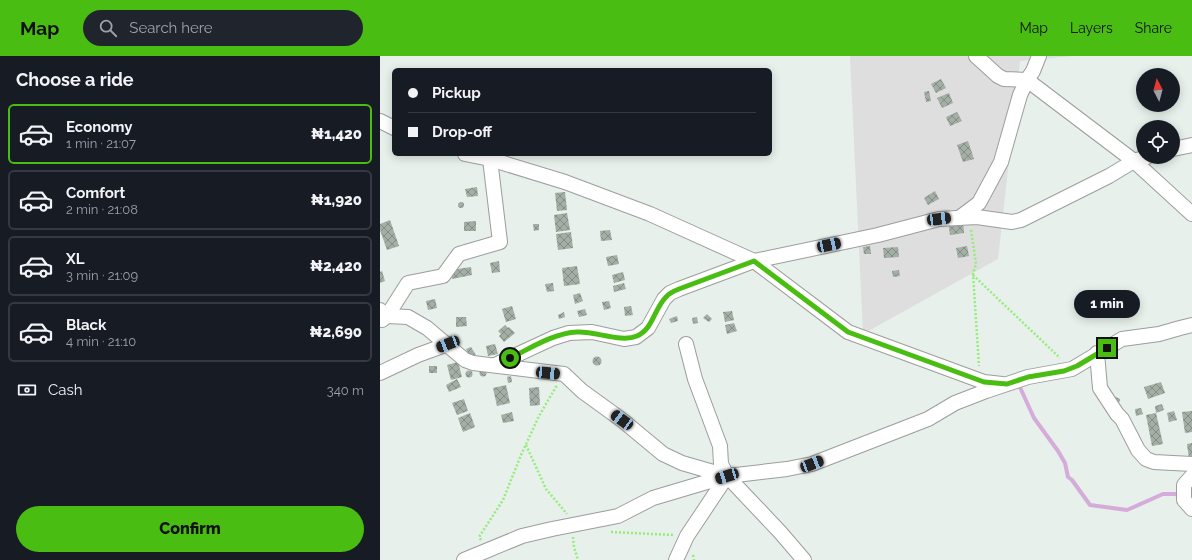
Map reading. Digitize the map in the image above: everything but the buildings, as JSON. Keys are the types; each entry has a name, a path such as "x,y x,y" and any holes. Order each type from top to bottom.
{"street":[{"path":"976,56 998,76 1004,79 1027,80 1136,156"},
{"path":"964,217 979,203 1001,162 1020,95 1033,71 1038,56"},
{"path":"380,121 392,127"},
{"path":"1180,148 1192,145"},
{"path":"475,156 490,159 565,182 650,214 754,261 848,332 984,382 1007,384"},
{"path":"382,316 408,283 443,276 459,254 500,242 490,159"},
{"path":"495,365 569,332 592,332 624,339 636,336 648,328 664,299 670,294 679,289 754,261 878,235 939,219 964,217 1012,222 1021,220 1136,162"},
{"path":"1146,164 1192,214"},
{"path":"382,316 408,317 427,328 448,344 465,360 473,363 564,374 582,391 622,420 663,454 682,463 727,476"},
{"path":"464,560 522,536 618,516 653,498 727,476 787,469 812,464 928,419 955,403 1007,384 1028,377 1072,369 1122,339 1159,334 1192,325"},
{"path":"380,373 418,355 448,344"},
{"path":"686,344 695,379 720,446 721,464 727,476 780,532 804,560"},
{"path":"1097,353 1100,388 1122,419 1138,450 1146,459 1154,462 1192,464"},
{"path":"676,560 688,536 727,476"},
{"path":"1192,476 1184,485 1184,500 1192,509"}],"path":[{"path":"964,217 976,264 973,274 980,372 984,382"},
{"path":"973,274 1072,369"},
{"path":"485,551 479,537 503,500 539,416 564,374"},
{"path":"526,444 546,490 571,519 578,524 572,529 574,547 578,560"},
{"path":"611,532 688,536 694,560"}],"shaded area":[{"path":"850,56 1073,56 1020,61 998,259 863,334"}],"waterway":[{"path":"1018,383 1034,418 1065,463 1068,477 1072,480 1090,505 1127,510 1163,494 1192,496"}],"route":[{"path":"510,358 569,332 592,332 624,339 636,336 648,328 664,299 670,294 679,289 754,261 848,332 984,382 1007,384 1028,377 1072,369 1107,348"}]}
